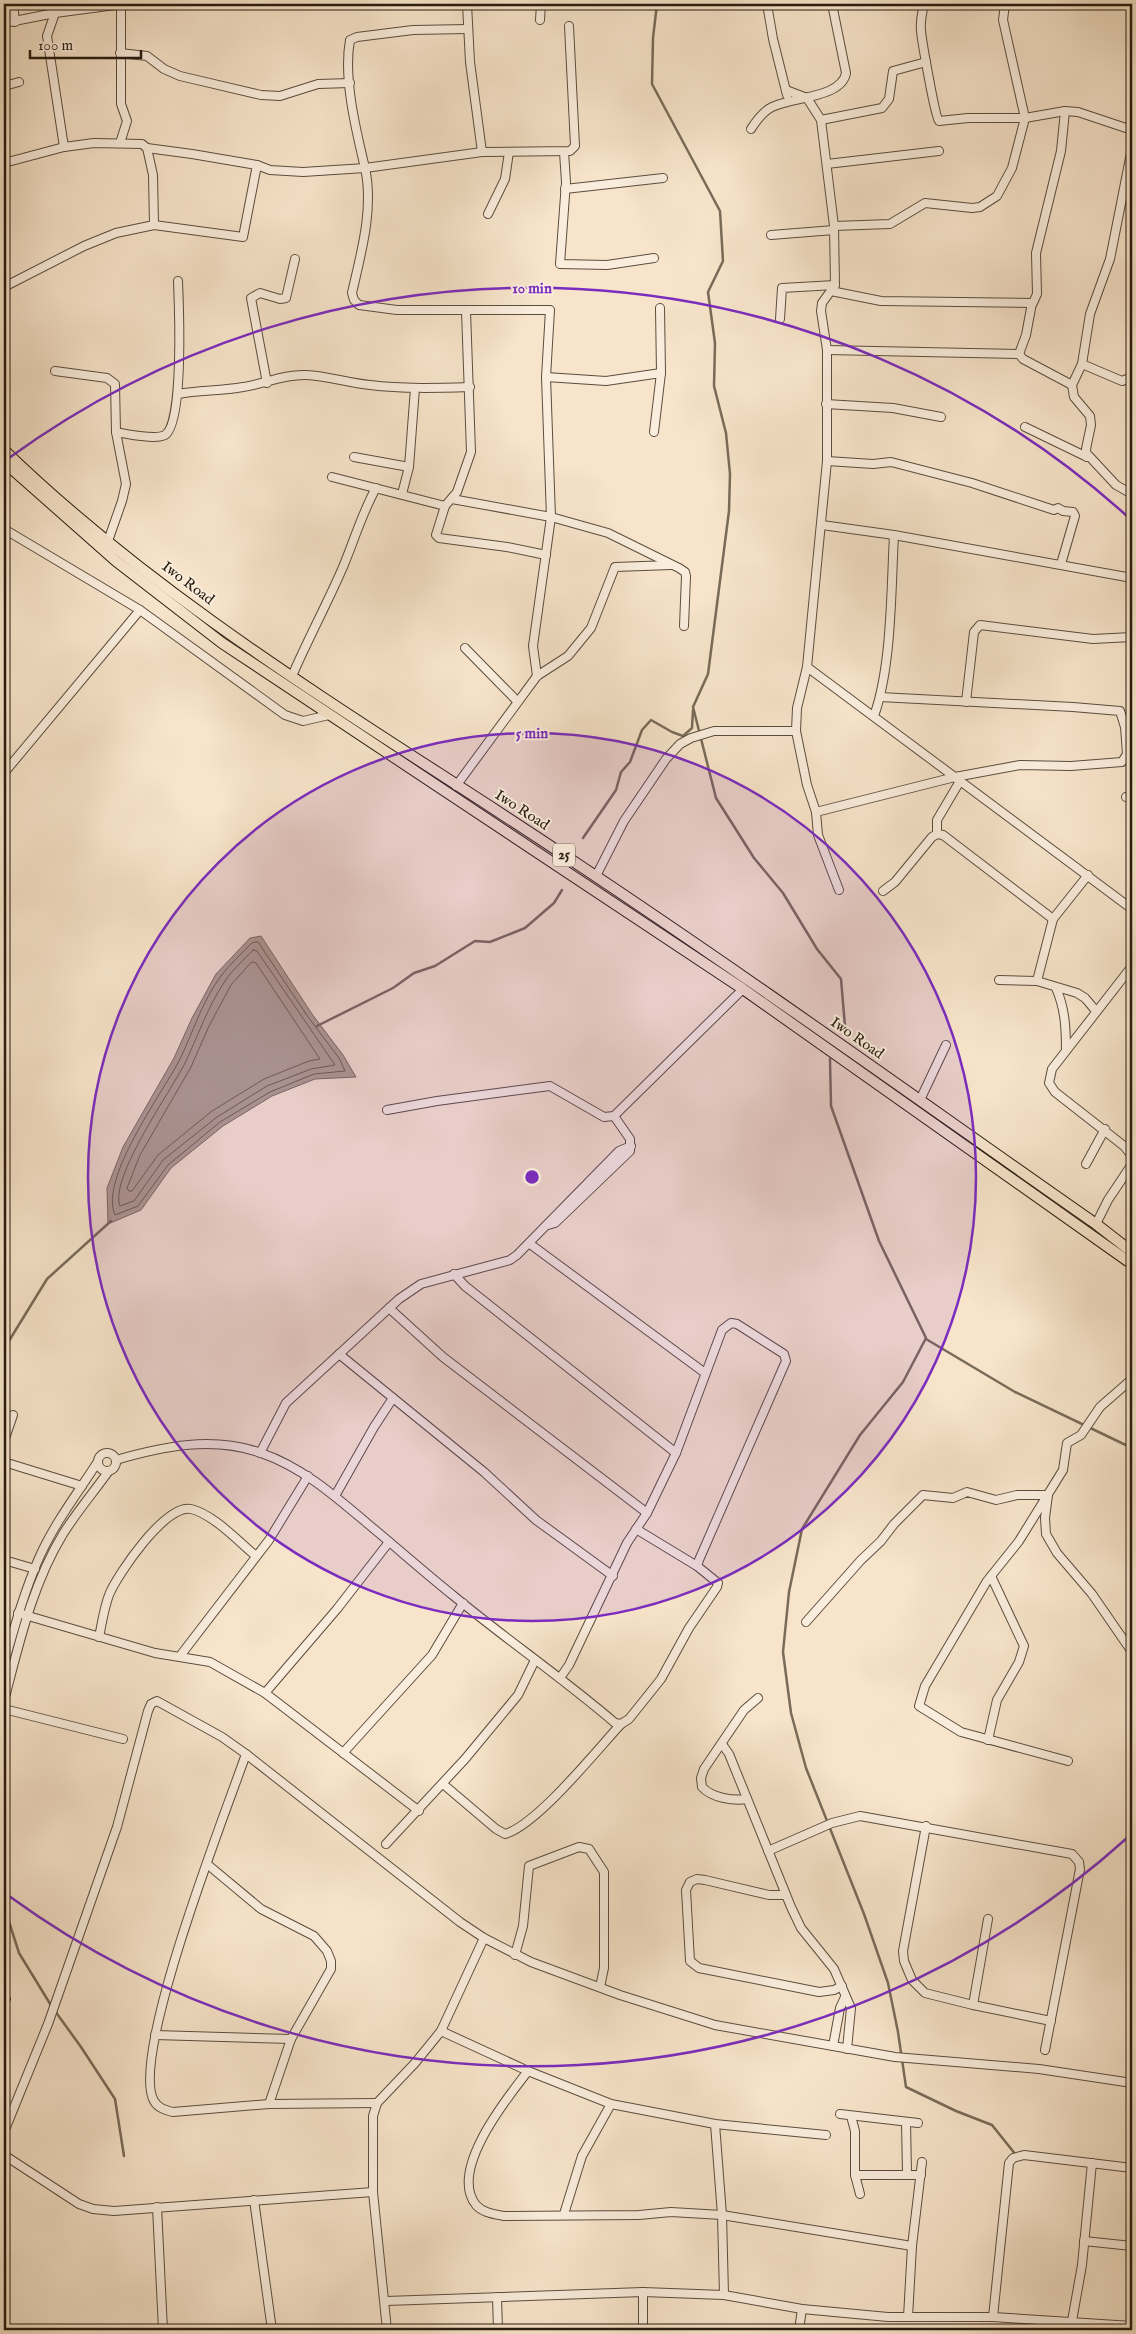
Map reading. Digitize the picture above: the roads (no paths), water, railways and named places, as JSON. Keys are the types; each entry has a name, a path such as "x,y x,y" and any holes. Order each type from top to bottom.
{"main road":[{"name":"Iwo Road","path":"4,450 108,541 227,631 456,786 596,876 920,1100 1131,1250"},
{"name":"Iwo Road","path":"4,462 94,542 222,643 397,760 511,833 743,989 1132,1264"},
{"path":"397,760 402,750"},
{"path":"1042,1201 1049,1191"}],"street":[{"path":"13,4 15,22"},
{"path":"54,4 54,13 47,36 64,146"},
{"path":"4,23 54,13 122,4 120,53 121,104 127,121 120,143"},
{"path":"467,4 470,62 482,152"},
{"path":"540,20 541,4"},
{"path":"767,4 788,101"},
{"path":"750,129 766,110 788,101 807,98 833,89 842,83 845,76 832,4"},
{"path":"924,4 921,29 932,90 934,113 939,121 968,118 1025,118 1065,111 1078,112 1132,130"},
{"path":"771,235 890,224 924,203 972,208 980,207 997,196 1012,168 1025,118 1004,20 1005,4"},
{"path":"4,163 64,146 120,143 142,144 147,148 257,165 270,170 302,172 365,168 482,152 564,152 574,149 575,141 569,26"},
{"path":"468,29 413,30 352,38 348,49 350,83 365,168 365,231 352,293 354,300 364,306 397,310 550,310 546,377 551,517 533,646 536,676"},
{"path":"120,53 147,56 164,69 180,76 261,95 280,96 318,84 350,83"},
{"path":"821,120 882,108 889,99 893,71 926,62"},
{"path":"4,86 19,82"},
{"path":"786,90 807,98 821,120 834,228 833,288 822,303 821,311 827,350 827,461 807,667 797,708 796,731 807,785 816,812 818,835 839,890"},
{"path":"1019,354 1026,335 1032,303 1037,294 1036,253 1061,151 1065,111"},
{"path":"147,148 152,175 154,225"},
{"path":"1087,456 1086,449 1091,425 1090,416 1074,398 1072,385 1082,364 1090,314 1110,259 1132,148"},
{"path":"826,164 939,151"},
{"path":"488,214 505,179 509,152"},
{"path":"564,152 566,182 560,264 608,265 654,258"},
{"path":"4,287 92,243 116,234 154,225 243,237 257,165"},
{"path":"565,189 662,178"},
{"path":"267,383 251,298 260,293 280,299 286,298 295,259"},
{"path":"116,432 156,438 164,435 173,421 178,394 180,329 178,281"},
{"path":"780,319 782,288 833,288 881,301 1032,303"},
{"path":"654,432 660,373 660,308"},
{"path":"466,311 471,452 464,475 452,499 445,506 436,531 439,538 507,546 546,555"},
{"path":"827,350 1019,354"},
{"path":"1019,354 1023,359 1072,385"},
{"path":"1082,364 1122,381 1132,377"},
{"path":"55,371 113,380 116,388 116,432 126,484 108,541"},
{"path":"546,377 606,381 660,373"},
{"path":"178,394 241,388 267,383 283,376 304,375 331,377 369,385 415,388 470,387"},
{"path":"402,494 409,467 415,388"},
{"path":"826,404 893,408 914,414 941,417"},
{"path":"1024,427 1089,456 1116,485 1132,493"},
{"path":"354,457 409,467"},
{"path":"827,461 874,464 891,462 972,483 1054,510 1058,508 1063,511 1073,512 1075,516 1061,564"},
{"path":"332,477 445,506"},
{"path":"292,676 311,631 342,568 376,488"},
{"path":"452,499 551,517 608,533 685,572 684,626"},
{"path":"822,525 894,535 1132,578"},
{"path":"4,529 140,610 285,715 303,721 329,715"},
{"path":"874,716 880,697 889,620 894,535"},
{"path":"644,565 645,551"},
{"path":"456,786 536,676 568,656 591,628 616,567 671,566"},
{"path":"4,773 140,610"},
{"path":"966,702 974,632 977,627 1093,638 1132,637"},
{"path":"465,648 517,701"},
{"path":"807,667 1132,909"},
{"path":"816,812 1020,765 1071,766 1122,762 1127,754 1125,727 1120,711 1073,706 880,697"},
{"path":"596,876 624,821 666,759 680,744 714,731 796,731"},
{"path":"937,834 937,820 957,779"},
{"path":"883,891 895,882 932,837 937,834 943,835 1053,919"},
{"path":"1036,981 1053,919 1088,876"},
{"path":"1129,970 1052,1069 1049,1083 1056,1092 1105,1129 1132,1156"},
{"path":"999,980 1036,981 1077,993 1085,998 1096,1011"},
{"path":"1056,988 1063,1005 1066,1020 1066,1050"},
{"path":"388,1110 446,1099 550,1086 604,1117 614,1116 743,989"},
{"path":"920,1100 946,1045"},
{"path":"260,1453 286,1403 399,1298 421,1284 510,1260 530,1244 548,1225 556,1223 606,1176 626,1156 631,1146 630,1139 614,1116"},
{"path":"1086,1164 1105,1129"},
{"path":"1096,1224 1108,1200 1132,1164"},
{"path":"530,1244 705,1373"},
{"path":"454,1274 465,1286 676,1453"},
{"path":"389,1308 443,1357 648,1512"},
{"path":"560,1678 569,1665 636,1529 648,1512 676,1453 722,1330 731,1323 737,1324 784,1354 786,1361 697,1566"},
{"path":"339,1354 484,1472 536,1520 613,1576"},
{"path":"1068,1761 961,1732 919,1706 924,1686 990,1576 1019,1541 1063,1470 1067,1443 1081,1435 1100,1407 1132,1379"},
{"path":"335,1496 374,1427 393,1398"},
{"path":"4,1441 12,1415"},
{"path":"116,1460 136,1454 204,1442 223,1444 260,1453 308,1476 335,1496 463,1603 615,1723 621,1724"},
{"path":"4,1664 18,1614 35,1569 61,1518 102,1454 107,1453 116,1460"},
{"path":"4,1701 27,1616 50,1561 63,1534 108,1472 114,1470 116,1460"},
{"path":"4,1462 82,1486"},
{"path":"97,1463 99,1468 108,1472"},
{"path":"180,1656 269,1540 308,1476"},
{"path":"806,1622 861,1560 923,1495 953,1498 968,1492 996,1500 1018,1495 1048,1495"},
{"path":"1048,1495 1045,1518 1046,1534 1057,1553 1092,1594 1132,1652"},
{"path":"99,1637 109,1596 120,1575 160,1524 182,1509 192,1509 210,1518 256,1556"},
{"path":"443,1784 505,1834 514,1831 550,1801 621,1724 629,1720 661,1679 688,1628 717,1588 718,1583 697,1566 636,1529"},
{"path":"265,1693 342,1602 389,1542"},
{"path":"4,1560 35,1569"},
{"path":"988,1740 997,1700 1019,1662 1024,1646 990,1576"},
{"path":"344,1753 432,1655 463,1603"},
{"path":"18,1614 156,1653 210,1662 265,1693 419,1811"},
{"path":"386,1844 443,1784 518,1695 535,1660"},
{"path":"747,1799 735,1800 713,1795 702,1786 701,1778 704,1769 744,1710 758,1698"},
{"path":"4,2132 48,2024 117,1827 151,1704 157,1701 165,1703 222,1737 246,1754 436,1905 484,1938 515,1955 600,1987 715,2025 895,2057 1040,2069 1132,2083"},
{"path":"4,1709 123,1739"},
{"path":"722,1744 729,1754 785,1896 801,1928 834,1969 842,1986 851,2008 847,2049"},
{"path":"246,1754 167,1986 155,2035 150,2073 151,2092 154,2101 162,2110 173,2112 269,2104 377,2103"},
{"path":"768,1851 832,1823 860,1816 926,1826 1072,1854 1079,1862 1080,1869 1045,2050"},
{"path":"926,1826 903,1951 904,1961 912,1980 926,1993 973,2006 1050,2022"},
{"path":"515,1955 524,1926 529,1866 579,1847 589,1849 604,1872 604,1968 600,1987"},
{"path":"207,1864 261,1909 314,1936 327,1951 331,1961 328,1977 291,2039 269,2104"},
{"path":"785,1896 705,1880 690,1882 686,1890 688,1955 691,1964 699,1968 819,1992 834,1990 842,1986"},
{"path":"973,2006 988,1919"},
{"path":"387,2330 386,2302 374,2192 373,2116 377,2103 415,2063 441,2030 484,1938"},
{"path":"833,2046 840,2008 846,1997"},
{"path":"836,2028 850,2030"},
{"path":"441,2030 528,2071 611,2104 715,2124 826,2135"},
{"path":"155,2035 291,2039"},
{"path":"528,2071 483,2133 470,2175 470,2190 476,2204 485,2211 504,2216 564,2214 639,2215 672,2212 722,2215 912,2246"},
{"path":"564,2214 582,2156 611,2104"},
{"path":"840,2114 918,2123"},
{"path":"851,2116 855,2131 855,2175 860,2194"},
{"path":"906,2122 907,2174"},
{"path":"715,2124 722,2215 724,2295"},
{"path":"4,2155 79,2204 93,2209 114,2210 374,2192"},
{"path":"993,2317 1010,2163 1017,2155 1132,2168"},
{"path":"908,2317 912,2246 922,2162"},
{"path":"1072,2321 1084,2241 1092,2163"},
{"path":"855,2175 920,2175"},
{"path":"254,2200 272,2330"},
{"path":"156,2207 163,2330"},
{"path":"1084,2241 1132,2246"},
{"path":"386,2302 643,2292 724,2295 802,2309 908,2317 993,2317 1132,2326"},
{"path":"643,2292 643,2330"},
{"path":"497,2297 498,2330"},
{"path":"799,2330 802,2309"}],"water":[{"path":"261,936 312,1014 343,1055 356,1077 315,1079 272,1096 223,1126 171,1168 141,1210 108,1224 107,1188 123,1147 174,1058 192,1018 216,974 250,938"}],"waterway":[{"path":"657,4 653,38 652,84 720,211 723,261 708,292 715,343 714,386 726,433 730,474 729,511 708,674 693,707 716,798 754,858 783,893 817,949 841,979 845,1026"},
{"path":"583,838 616,790 621,772 630,762 642,730 651,720 683,736 692,728 693,710"},
{"path":"317,1026 393,988 414,973 435,966 475,941 490,942 525,928 554,903 562,890"},
{"path":"830,1059 831,1106 879,1241 926,1338 903,1382 860,1435 802,1529 789,1592 783,1652 791,1713 806,1768 864,1914 888,1983 906,2087 956,2111 992,2125 1016,2155"},
{"path":"4,1349 47,1279 111,1221"},
{"path":"926,1339 1015,1392 1132,1448"},
{"path":"4,1906 19,1953 52,2007"},
{"path":"55,2011 115,2099 124,2156"}]}
